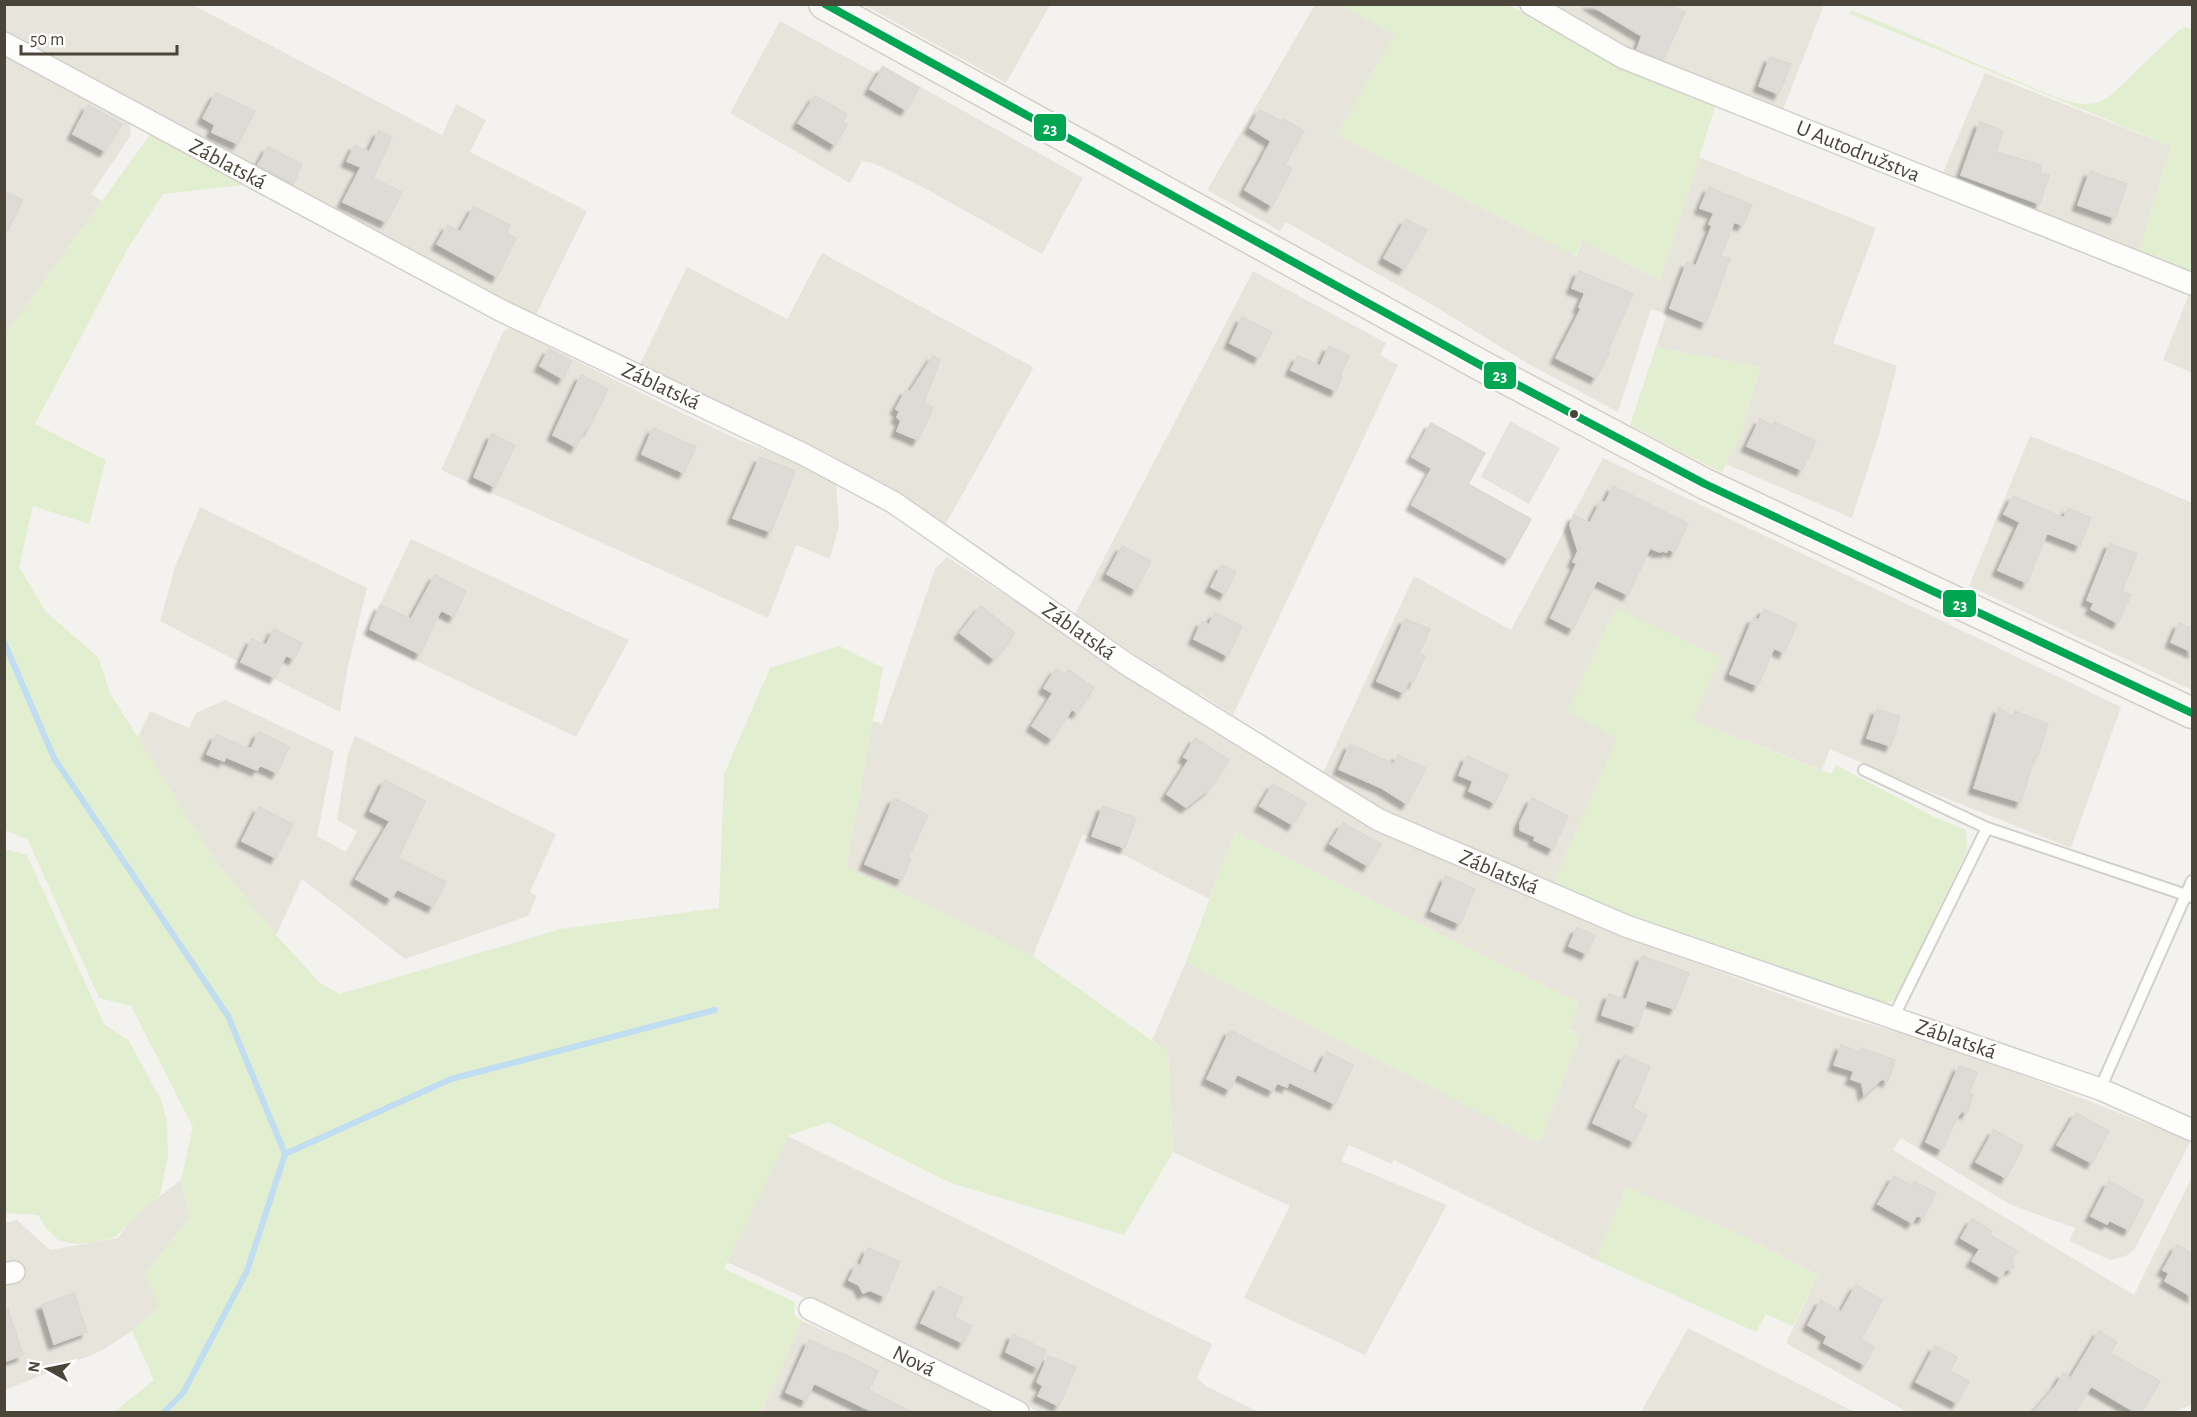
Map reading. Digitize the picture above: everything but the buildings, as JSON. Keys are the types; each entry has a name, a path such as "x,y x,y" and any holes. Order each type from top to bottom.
{"main road":[{"path":"824,4 1485,367 1705,484 2193,713"}],"street":[{"name":"U Autodružstva","path":"1531,4 1622,57 2193,284"},
{"name":"Záblatská","path":"4,44 500,310 805,455 892,502 1128,664 1379,820 1626,926 2100,1089 2193,1130"},
{"name":"Nová","path":"810,1309 1018,1413"}],"lane":[{"path":"1864,770 1987,828 2190,896"},
{"path":"1893,1018 1987,828"},
{"path":"2100,1089 2190,896 2193,881"}],"shaded area":[{"path":"1050,4 1006,83 864,5"},
{"path":"4,5 193,5 442,135 456,104 486,120 470,152 587,211 535,317 5,37"},
{"path":"1315,5 1341,5 1395,34 1337,135 1576,256 1583,240 1660,281 1699,157 1876,228 1833,343 1897,366 1879,435 1852,518 1726,464 1741,433 1760,367 1656,347 1667,314 1651,309 1618,412 1525,362 1431,304 1286,222 1280,231 1207,190"},
{"path":"1544,5 1824,5 1782,112 1622,47"},
{"path":"780,21 877,74 882,65 1083,178 1042,254 928,190 873,163 862,161 850,183 730,113"},
{"path":"5,55 129,122 131,135 91,194 102,201 5,335"},
{"path":"1985,73 2171,146 2139,252 1941,177"},
{"path":"822,253 1033,369 945,525 830,454 639,366 687,267 787,319"},
{"path":"1253,271 1386,343 1380,355 1398,365 1233,715 1200,694 1198,698 1075,614"},
{"path":"2192,289 2192,373 2163,360"},
{"path":"510,327 665,405 735,438 805,466 836,484 839,526 830,559 796,545 768,618 441,470 503,332"},
{"path":"1510,421 1560,448 1529,504 1481,477"},
{"path":"2030,436 2192,503 2192,690 1969,586"},
{"path":"1603,458 2121,707 2071,848 1905,782 1830,749 1822,770 1692,720 1618,737 1553,885 1416,827 1322,775 1414,576 1511,630"},
{"path":"200,507 367,588 348,666 340,712 160,621 175,567"},
{"path":"411,539 629,640 576,737 366,637"},
{"path":"947,557 1261,761 1402,837 1609,931 1837,1015 1951,1047 2191,1141 2134,1250 2126,1256 2110,1260 2069,1241 2075,1228 2011,1205 1901,1138 1893,1150 2134,1295 2192,1177 2192,1404 2174,1412 1907,1412 1786,1343 1818,1275 1742,1235 1627,1187 1596,1260 1394,1160 1392,1164 1349,1145 1341,1161 1447,1205 1365,1355 1244,1298 1290,1206 1173,1152 1168,1052 1152,1040 1186,962 1539,1143 1580,1036 1235,832 1209,899 1083,834 1033,956 846,867 873,721 882,724 935,569"},
{"path":"225,700 334,751 317,836 346,852 357,831 337,820 348,754 355,736 556,834 530,892 537,896 528,916 405,959 302,879 276,935 214,859 137,739 150,711 189,728 196,713"},
{"path":"788,1136 1212,1344 1197,1378 1206,1386 1259,1412 1039,1412 898,1341 727,1262"},
{"path":"181,1180 190,1217 145,1273 160,1306 132,1331 101,1351 5,1390 5,1223 17,1220 50,1250 118,1238 129,1223"},
{"path":"802,1321 890,1360 995,1412 761,1412"},
{"path":"1688,1328 1855,1412 1641,1412"}],"green space":[{"path":"1341,5 1509,5 1625,70 1715,107 1660,281 1583,240 1575,256 1337,135 1395,34"},
{"path":"1853,11 2052,96 2070,102 2087,104 2101,101 2112,94 2179,30 2184,27 2192,29 2192,273 2139,252 2171,146 1848,13"},
{"path":"152,132 243,185 163,194 128,248 35,424 106,460 89,524 33,506 19,567 46,612 98,657 110,693 214,859 276,935 320,983 340,994 561,929 719,908 724,774 770,668 839,646 883,668 846,867 1033,956 1168,1052 1173,1152 1124,1235 951,1183 828,1122 788,1136 724,1269 795,1302 794,1315 802,1321 761,1412 114,1412 154,1380 132,1331 160,1306 145,1273 190,1217 181,1180 193,1127 131,1006 99,998 28,840 5,830 5,335"},
{"path":"1656,347 1760,367 1741,433 1722,473 1630,425"},
{"path":"1616,608 1721,657 1692,720 1831,774 1836,765 1934,817 1966,830 1967,850 1897,999 1883,1004 1685,939 1553,885 1617,738 1567,711"},
{"path":"1235,831 1579,1002 1569,1031 1580,1036 1539,1143 1186,962"},
{"path":"5,849 27,855 104,1024 129,1041 161,1100 167,1122 168,1157 160,1195 115,1237 97,1242 76,1244 58,1240 38,1215 5,1213"},
{"path":"1627,1187 1742,1235 1818,1275 1793,1326 1766,1314 1756,1332 1596,1260"}],"waterway":[{"path":"4,642 54,758 228,1016 285,1154 247,1271 183,1393 164,1412"},
{"path":"285,1154 451,1079 715,1010"}],"transit line":[{"name":"23","path":"825,4 1484,367 1705,484 2192,713"}]}
